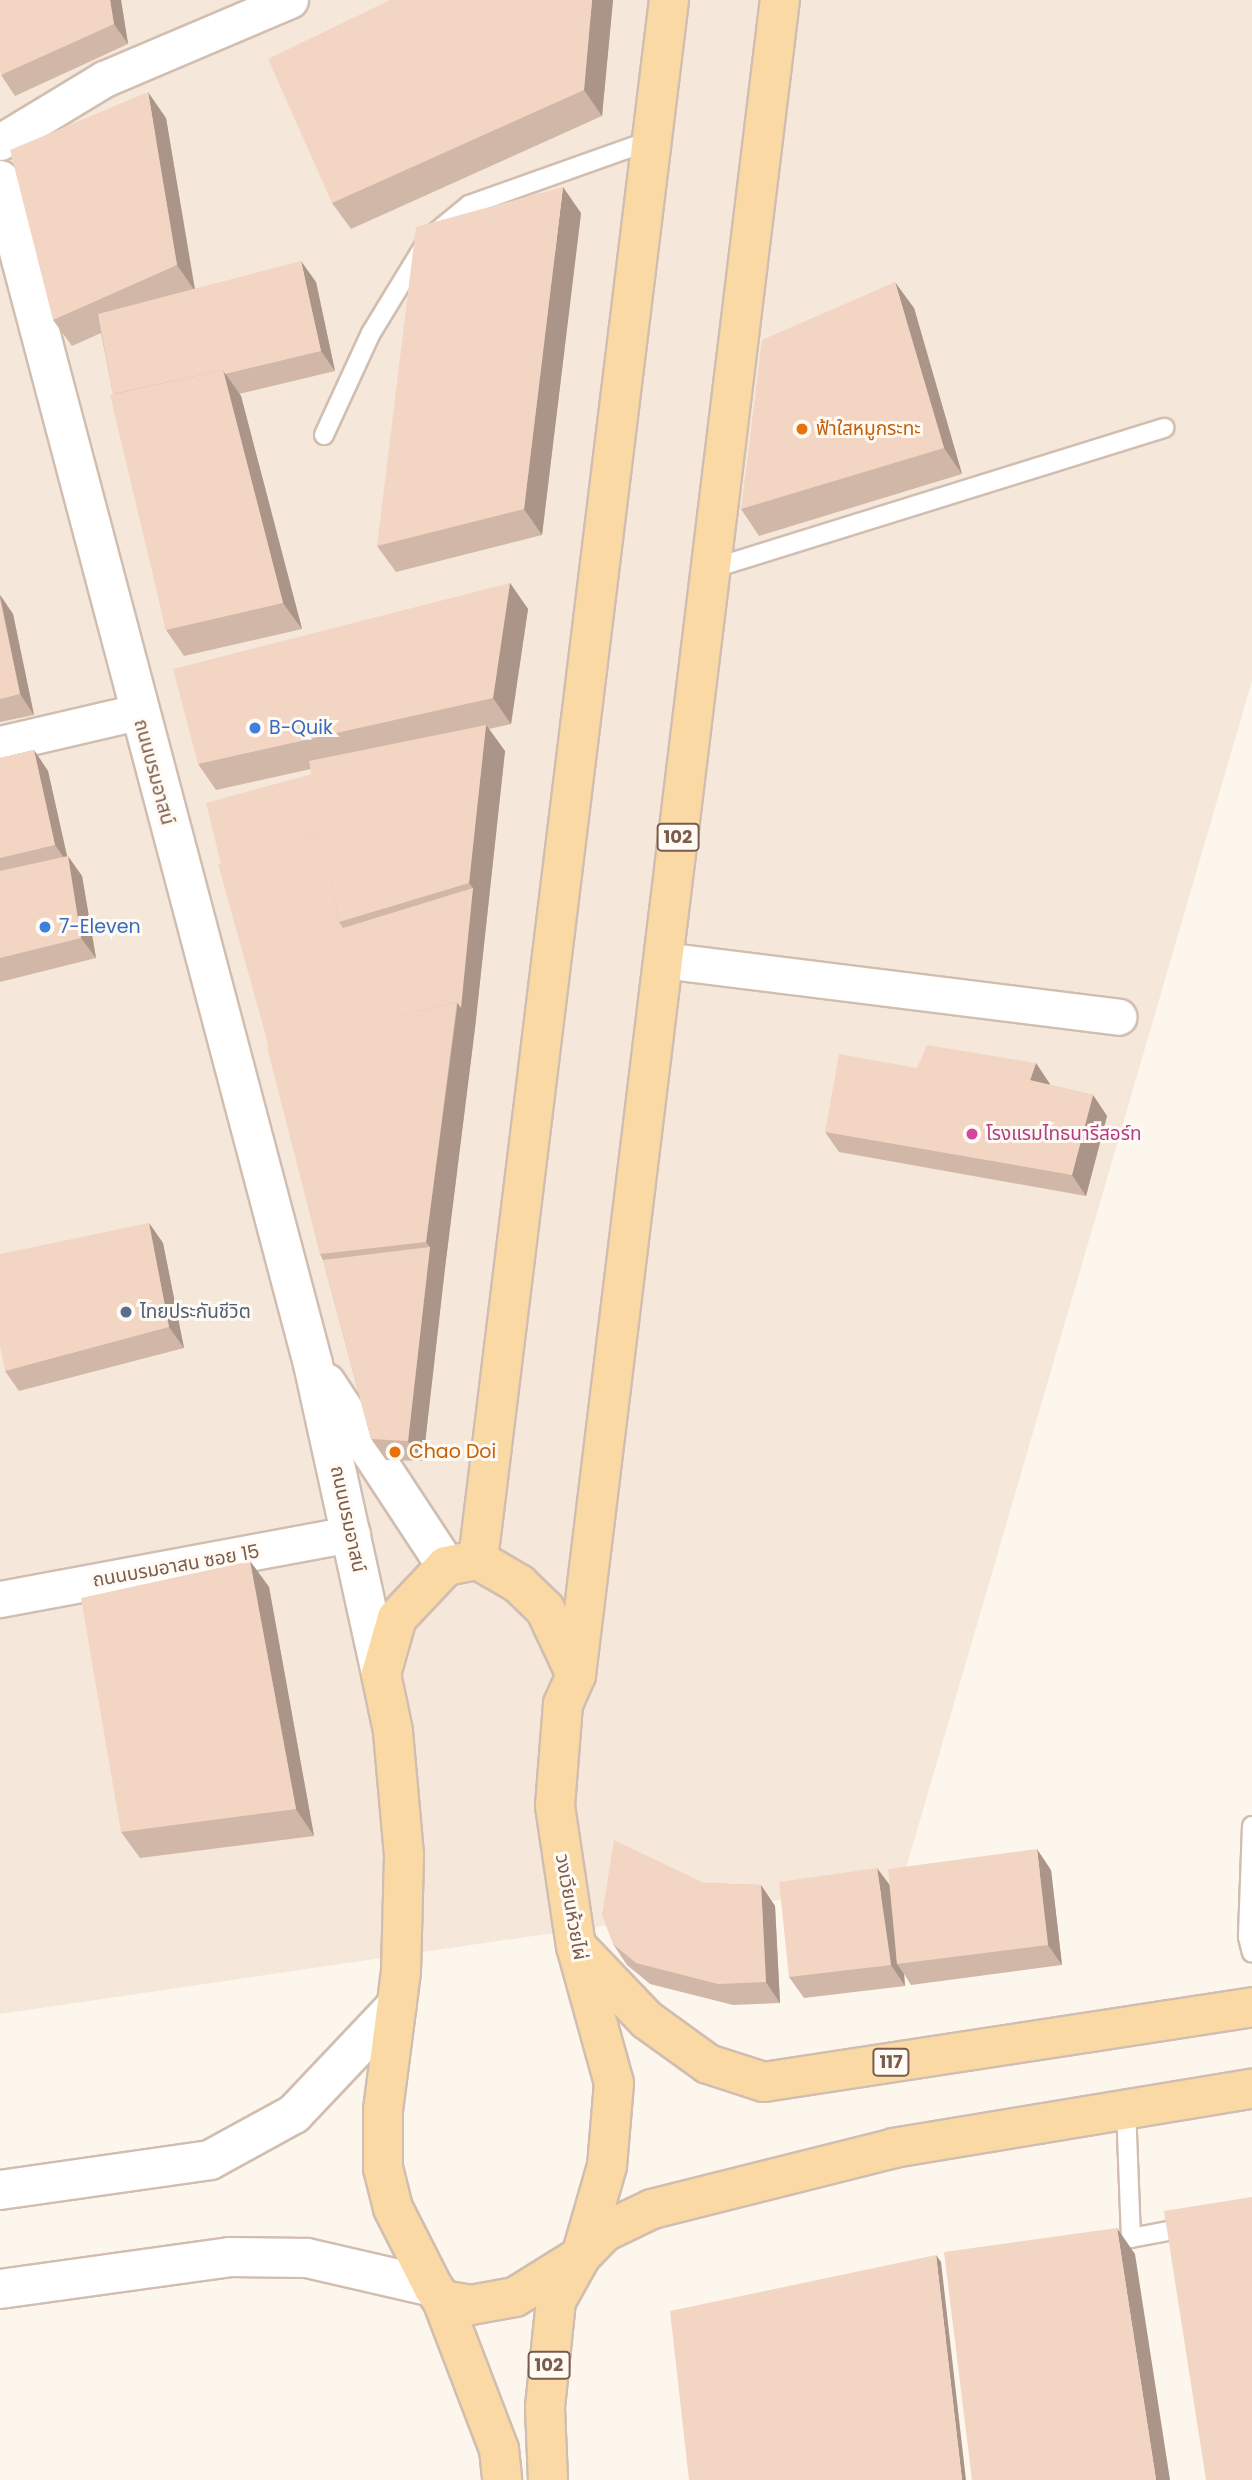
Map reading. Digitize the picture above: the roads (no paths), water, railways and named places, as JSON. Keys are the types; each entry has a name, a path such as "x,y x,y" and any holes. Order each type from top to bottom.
{"main road":[{"path":"502,2480 499,2449 437,2293 393,2208 383,2168 383,2110 396,2006 404,1855 393,1731 381,1675 397,1618 462,1563 669,0"},
{"name":"102","path":"576,1675 780,0"},
{"name":"ถนนบรมอาสน์","path":"0,180 138,712 313,1364 381,1675"},
{"name":"ถนนบรมอาสน์","path":"313,1364 462,1563"},
{"path":"462,1563 519,1584 545,1609 576,1675"},
{"name":"วงเวียนห้วยไผ่","path":"576,1675 563,1704 555,1806 576,1946 614,2083 607,2166 582,2256"},
{"name":"117","path":"576,1946 647,2020 708,2064 764,2082 1252,2007"},
{"path":"0,2190 210,2160 294,2115 396,2006"},
{"path":"0,2289 230,2257 307,2258 437,2293 471,2305 515,2297 582,2256 604,2232 652,2209 894,2148 1252,2089"},
{"name":"102","path":"548,2480 545,2407 556,2301 582,2256"}],"street":[{"path":"0,142 104,79 290,0"},
{"path":"0,744 138,712"},
{"path":"663,960 1118,1017"},
{"name":"ถนนบรมอาสน ซอย 15","path":"0,1598 352,1534"}],"lane":[{"path":"324,435 371,333 429,238 469,205 652,139"},
{"path":"711,569 1165,428"},
{"path":"1252,1826 1248,1937 1252,1953"},
{"path":"1126,2108 1131,2238 1212,2223"}],"place":[{"name":"ฟ้าใสหมูกระทะ","path":"802,429"},
{"name":"B-Quik","path":"255,728"},
{"name":"7-Eleven","path":"45,927"},
{"name":"โรงแรมไทธนารีสอร์ท","path":"972,1134"},
{"name":"ไทยประกันชีวิต","path":"126,1312"},
{"name":"Chao Doi","path":"395,1452"}]}
